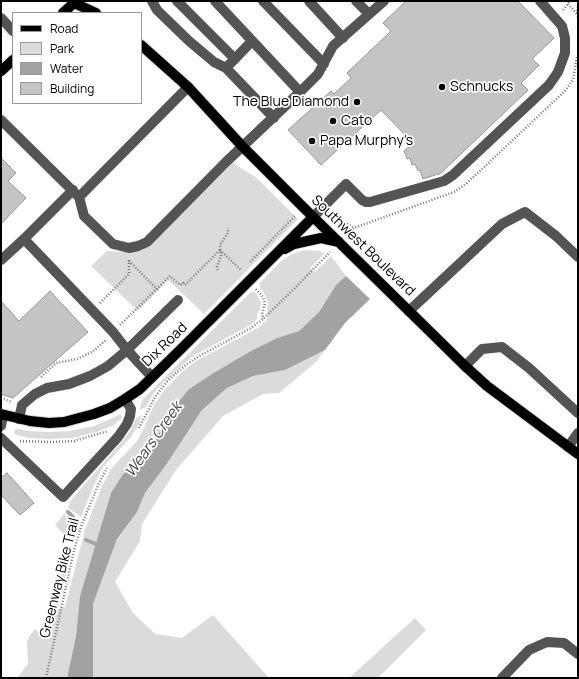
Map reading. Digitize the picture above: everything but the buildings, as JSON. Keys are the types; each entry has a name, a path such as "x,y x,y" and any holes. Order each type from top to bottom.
{"main road":[{"path":"64,12 73,2 94,12"},
{"name":"Southwest Boulevard","path":"142,46 188,87 242,146 465,366 487,386 578,454"},
{"path":"1,71 12,61"},
{"name":"Dix Road","path":"2,414 19,419 49,423 64,422 110,408 125,399 152,377 313,217"},
{"path":"273,256 294,244 308,240 321,238 339,242"}],"street":[{"path":"152,1 156,10 214,62 226,68 274,118"},
{"path":"177,1 235,59"},
{"path":"215,1 300,92"},
{"path":"263,1 324,64"},
{"path":"309,1 343,38"},
{"path":"356,1 369,14"},
{"path":"1,120 76,194 84,216 113,244 129,248 138,246 147,242 242,146 274,118 318,74 333,46 384,1"},
{"path":"313,217 346,184 362,200 370,202 444,180 453,175 549,85 558,72 565,53 566,38 562,26 540,1"},
{"path":"1,18 12,30"},
{"path":"226,68 252,41"},
{"path":"1,260 76,194 188,87"},
{"path":"409,310 502,224 525,212 556,236 578,257"},
{"path":"24,239 113,332 127,350 152,377"},
{"path":"19,419 22,405 35,394 47,388 69,384 90,376 108,366 127,350 178,300"},
{"path":"465,366 482,349 502,347 529,368 578,413"},
{"path":"1,438 63,497 118,437 129,419 131,409 125,399"},
{"path":"1,426 2,414"},
{"path":"568,447 578,433"},
{"path":"502,678 530,650 547,642 564,643 578,654"}],"path":[{"path":"568,4 577,16"},
{"path":"577,16 578,7"},
{"path":"218,270 217,267 221,256 220,245 228,233 228,228"},
{"path":"347,234 354,228"},
{"path":"93,311 129,274 129,248"},
{"path":"220,250 241,270"},
{"path":"137,430 155,397 170,379 187,364 251,328 263,319 329,253"},
{"path":"129,261 157,289"},
{"path":"129,419 148,408"},
{"path":"17,440 39,442 74,441 112,429"},
{"name":"Greenway Bike Trail","path":"46,678 76,543 99,483 108,467"}],"green space":[{"path":"233,163 257,178 298,219 204,314 168,280 138,311 91,266 107,251 130,252 153,242"},
{"path":"304,250 325,253 310,268 315,272 331,256 346,276 336,285 319,312 299,331 277,338 215,372 165,420 150,453 140,465 123,474 111,493 80,596 76,636 67,678 17,678 28,664 27,642 30,635 35,629 45,638 68,550 72,547 58,609 65,607 85,530 102,486 111,469 137,441 153,407 162,393 183,371 196,361 259,327 267,320 268,302 260,288 260,283 280,262 292,254"},
{"path":"251,292 255,292 261,302 257,319 252,324 193,356 164,382 153,394 146,407 139,410 143,399"},
{"path":"325,350 316,362 279,393 263,394 223,416 176,470 142,524 140,541 115,582 133,613 155,634 182,638 213,615 269,678 93,678 93,604 117,539 137,512 145,493 166,465 202,410 227,388 253,376 285,370"},
{"path":"121,414 121,419 114,425 97,432 72,438 28,438 14,434 15,430 17,429 48,432 70,431 94,426"},
{"path":"142,415 139,424 131,437 103,467 81,517 68,508 71,500 125,438 132,428 136,418"},
{"path":"64,514 69,519 70,527 67,538 55,525"},
{"path":"415,618 426,630 378,678 349,678"}],"water":[{"path":"346,276 370,299 345,323 325,350 285,370 253,376 227,388 202,410 166,465 145,493 137,512 117,539 93,604 93,678 67,678 76,636 80,596 111,493 123,474 140,465 150,453 165,420 188,390 253,350 277,338 299,331 319,312 336,285"}],"waterway":[{"path":"68,512 73,517 73,529 75,532"},
{"path":"86,540 101,546"}],"place":[{"name":"Schnucks","path":"442,87"},
{"name":"The Blue Diamond","path":"357,102"},
{"name":"Cato","path":"333,121"},
{"name":"Papa Murphy's","path":"312,141"}],"water label":[{"name":"Wears Creek","path":"154,440"}]}
